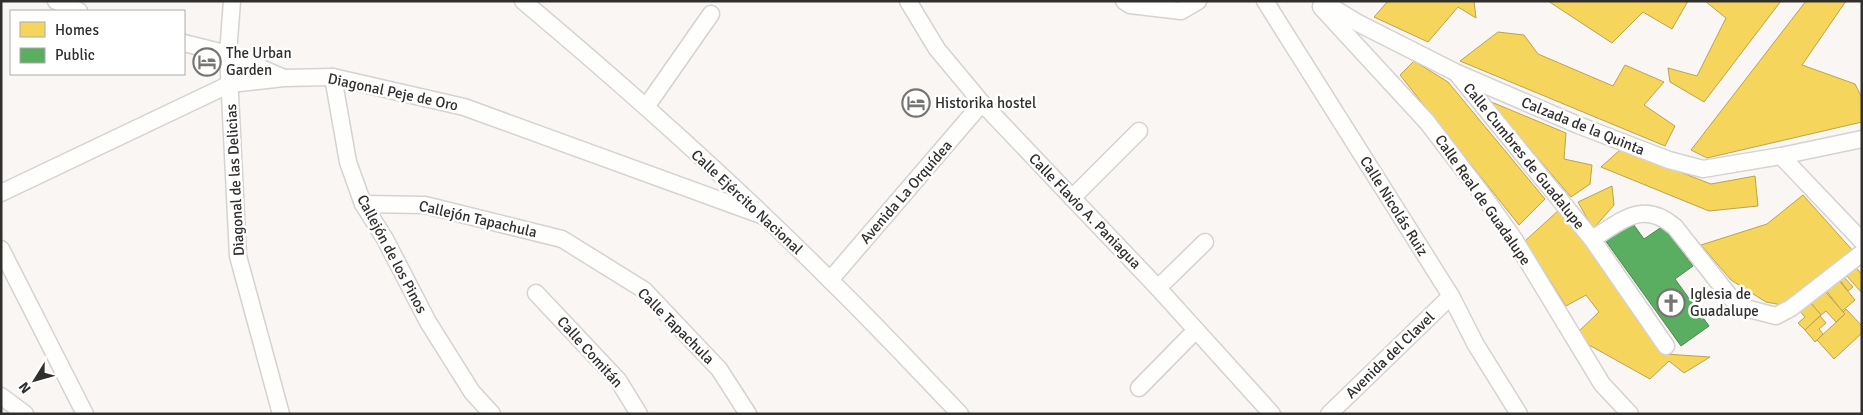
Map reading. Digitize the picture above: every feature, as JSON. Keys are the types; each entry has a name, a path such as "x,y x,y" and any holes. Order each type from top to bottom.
{"street":[{"path":"56,1 77,10"},
{"name":"Diagonal de las Delicias","path":"232,1 228,54 238,256 281,414"},
{"name":"Calle Flavio A. Paniagua","path":"908,1 937,48 982,103 1158,288 1272,414"},
{"path":"1124,1 1130,5 1180,11 1198,1"},
{"name":"Calle Nicolás Ruiz","path":"1264,1 1451,296 1476,345 1519,414"},
{"name":"Calle Real de Guadalupe","path":"1316,1 1427,122 1479,190 1514,239 1602,384 1630,414"},
{"name":"Calzada de la Quinta","path":"1322,1 1358,23 1455,72 1578,125 1669,160 1703,169 1781,156 1862,139"},
{"name":"Calle Ejército Nacional","path":"526,2 646,107 761,214 830,280 960,414"},
{"path":"646,107 711,14"},
{"path":"185,43 228,54 284,78"},
{"name":"Calle Cumbres de Guadalupe","path":"1455,72 1592,239 1666,346"},
{"name":"Diagonal Peje de Oro","path":"1,192 230,84 284,78 333,77 464,107 761,214"},
{"name":"Callejón de los Pinos","path":"333,77 348,162 363,204 385,239 428,322 472,392 492,414"},
{"name":"Avenida La Orquídea","path":"830,280 982,103"},
{"path":"1072,198 1139,132"},
{"path":"1781,156 1862,241"},
{"name":"Callejón Tapachula","path":"363,204 425,205 562,239"},
{"path":"1592,239 1631,215 1641,212 1664,218 1675,227 1731,298 1745,308 1776,316 1791,308 1862,253"},
{"name":"Calle Tapachula","path":"562,239 644,290 719,369 748,414"},
{"path":"1158,288 1205,242"},
{"path":"1,249 85,414"},
{"name":"Calle Comitán","path":"536,293 618,380 639,414"},
{"name":"Avenida del Clavel","path":"1330,414 1451,296"},
{"path":"1139,388 1196,330"},
{"path":"1,396 25,414"}],"building: Homes":[{"path":"1388,1 1474,1 1476,18 1458,7 1428,42 1374,17"},
{"path":"1548,1 1688,1 1672,29 1643,12 1612,43"},
{"path":"1705,1 1781,1 1704,102 1670,82 1668,68 1697,76 1726,18"},
{"path":"1806,1 1846,1 1802,65 1855,84 1862,98 1862,122 1707,158 1691,150"},
{"path":"1498,32 1524,35 1538,54 1613,86 1625,65 1664,82 1644,105 1675,126 1665,146 1460,61"},
{"path":"1414,61 1448,82 1545,199 1519,225 1400,75"},
{"path":"1489,101 1566,133 1564,159 1592,165 1590,184 1571,197"},
{"path":"1621,149 1711,184 1755,176 1758,206 1709,211 1601,167"},
{"path":"1612,186 1614,205 1593,229 1578,202"},
{"path":"1803,195 1854,252 1782,305 1766,302 1731,280 1701,245 1767,224"},
{"path":"1560,209 1665,354 1710,357 1684,373 1669,361 1650,379 1589,345 1578,332 1599,312 1586,295 1566,306 1525,241"},
{"path":"1855,266 1862,275 1862,293 1845,274"},
{"path":"1843,276 1853,287 1848,291 1839,279"},
{"path":"1837,278 1855,300 1842,311 1825,289"},
{"path":"1823,289 1845,314 1836,322 1826,311 1821,315 1809,301"},
{"path":"1809,301 1821,315 1805,330 1798,323 1805,317 1797,308"},
{"path":"1846,309 1862,326 1862,333 1834,359 1817,340 1845,314 1843,312"},
{"path":"1820,316 1826,323 1819,329 1823,334 1815,342 1805,330"}],"building: Public":[{"name":"Iglesia de Guadalupe","path":"1631,221 1644,239 1663,226 1693,266 1675,279 1709,326 1681,346 1605,240"}],"place":[{"name":"The Urban Garden","path":"207,62"},
{"name":"Historika hostel","path":"916,103"},
{"name":"Iglesia de Guadalupe","path":"1671,303"}]}
